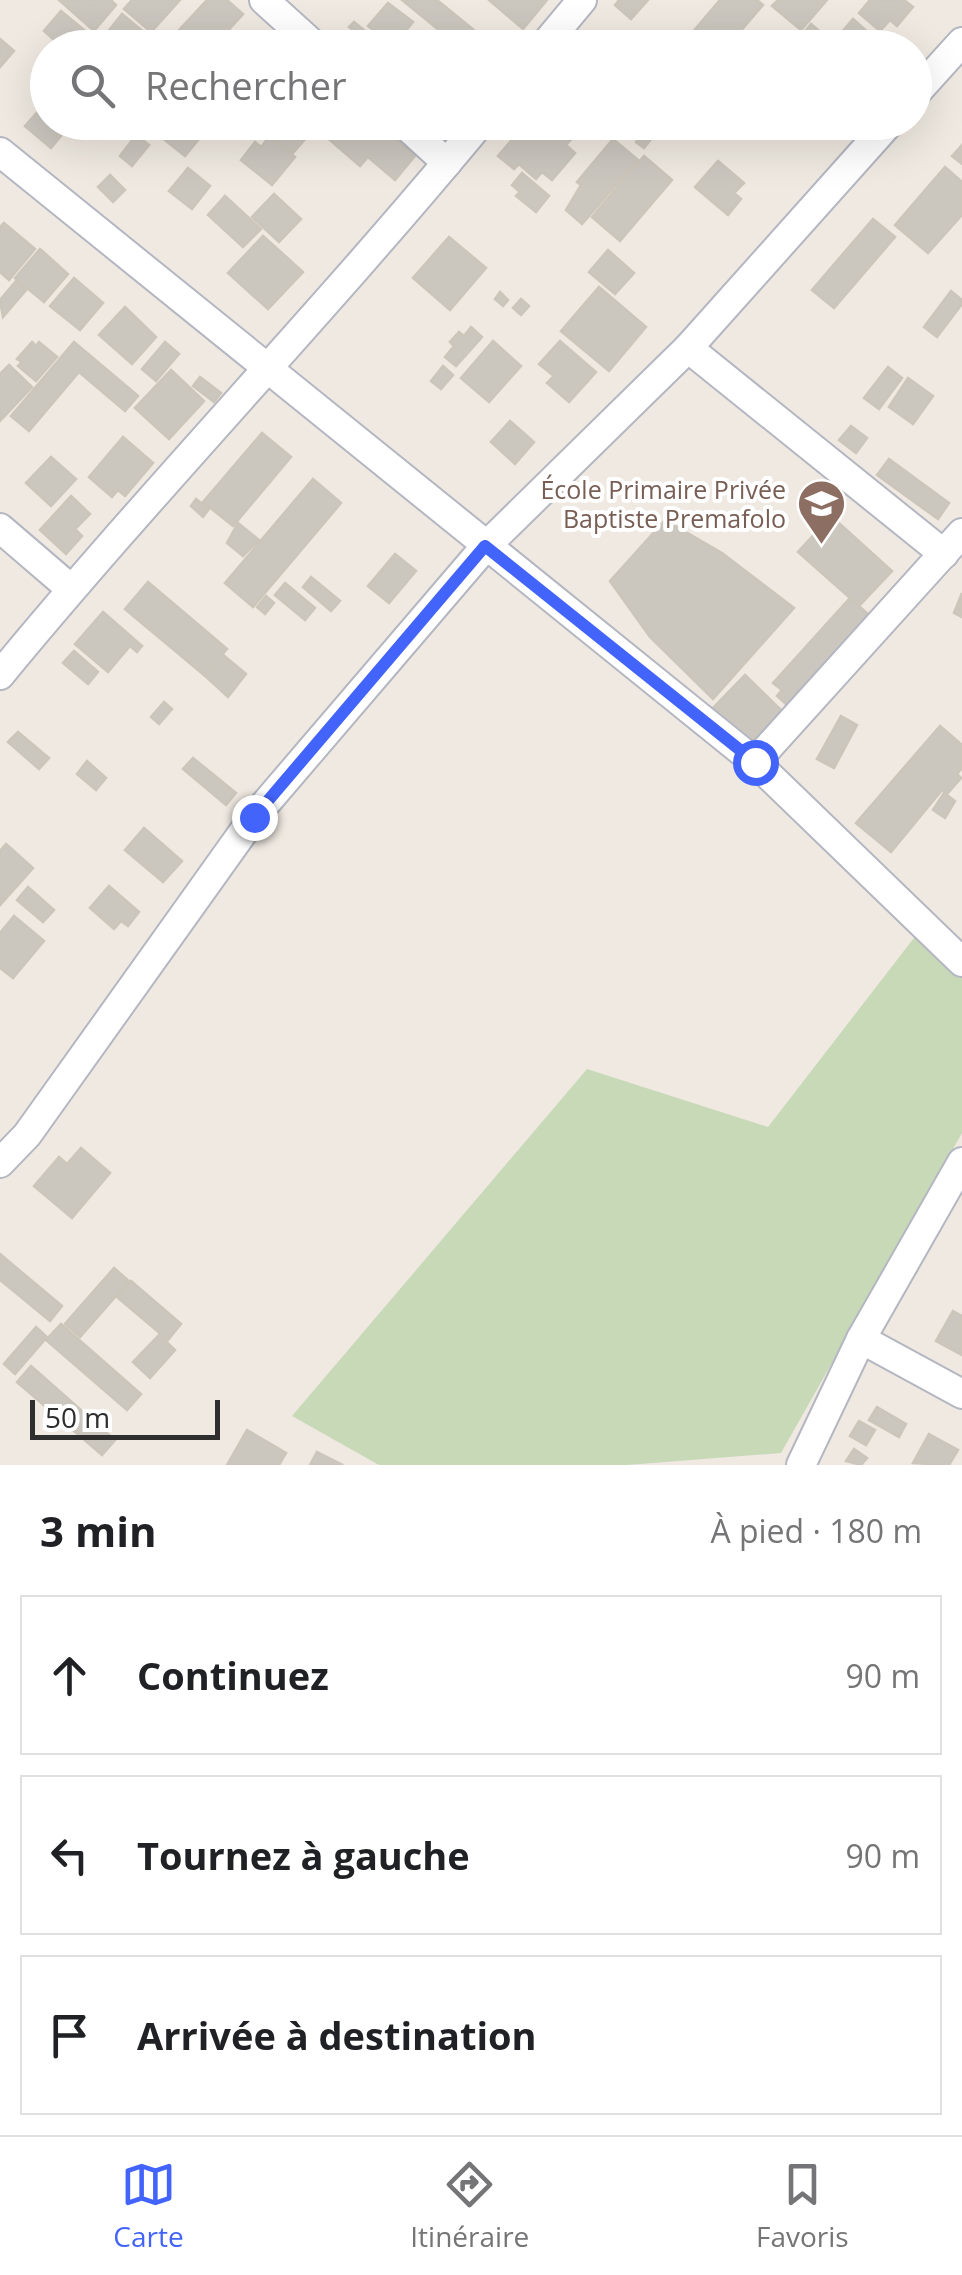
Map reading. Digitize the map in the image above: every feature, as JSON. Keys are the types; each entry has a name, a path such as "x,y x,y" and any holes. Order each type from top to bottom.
{"street":[{"path":"264,0 298,30"},
{"path":"557,30 582,0"},
{"path":"932,76 962,42"},
{"path":"422,140 447,163"},
{"path":"0,675 466,140"},
{"path":"0,1163 27,1135 254,817 485,546 688,348 874,140"},
{"path":"0,152 755,762 962,962"},
{"path":"688,348 953,544 755,762"},
{"path":"0,528 71,589"},
{"path":"801,1465 862,1339 962,1162"},
{"path":"862,1339 962,1394"}],"green space":[{"path":"917,934 962,978 962,1133 781,1453 627,1465 379,1465 292,1416 587,1069 768,1127"}],"building":[{"path":"59,0 111,0 116,5 93,30"},
{"path":"132,0 180,0 153,30 124,9"},
{"path":"207,0 227,0 243,14 228,30 179,30"},
{"path":"402,0 437,0 474,30 439,30"},
{"path":"489,0 547,0 523,29"},
{"path":"619,0 648,0 631,19 615,5"},
{"path":"720,0 757,0 763,5 741,30 694,30"},
{"path":"778,0 827,0 801,30 772,6"},
{"path":"870,0 904,0 913,7 897,26 890,20 881,30 859,13"},
{"path":"388,3 413,22 407,30 373,30 368,26"},
{"path":"61,11 84,30 45,30"},
{"path":"122,14 141,30 109,30"},
{"path":"853,19 865,30 844,30"},
{"path":"0,39 14,51 0,67"},
{"path":"42,140 58,140 51,148"},
{"path":"132,140 149,145 132,166 120,156"},
{"path":"165,140 198,140 185,156"},
{"path":"267,140 273,140 295,157 272,185 241,160 255,142 261,147"},
{"path":"277,140 304,140 293,153"},
{"path":"330,140 397,140 415,156 395,180 368,157 360,166"},
{"path":"512,140 570,140 566,145 575,153 552,180 542,172 536,179 519,164 514,169 498,156"},
{"path":"612,140 638,160 582,224 566,210 581,185 577,182"},
{"path":"638,140 650,140 644,148"},
{"path":"962,145 962,164 952,156"},
{"path":"644,156 672,180 620,241 592,217"},
{"path":"718,161 744,183 734,193 741,199 728,215 695,187"},
{"path":"945,167 962,182 962,215 928,253 895,225"},
{"path":"188,168 210,186 192,209 169,191"},
{"path":"522,173 549,196 536,212 516,196 520,192 512,185"},
{"path":"110,175 125,190 113,202 98,187"},
{"path":"274,194 301,219 279,242 252,217"},
{"path":"225,196 261,229 243,247 208,215"},
{"path":"873,219 895,237 834,308 812,290"},
{"path":"4,223 35,249 9,280 0,272 0,227"},
{"path":"263,236 303,272 268,309 228,273"},
{"path":"449,237 486,268 450,310 413,278"},
{"path":"40,249 68,274 44,302 15,278"},
{"path":"608,250 634,273 615,294 589,272"},
{"path":"74,278 103,303 80,330 50,306"},
{"path":"16,281 26,290 3,317 0,300"},
{"path":"599,287 646,327 609,371 561,331"},
{"path":"951,291 962,304 937,337 924,327"},
{"path":"500,292 508,300 503,306 495,299"},
{"path":"521,299 529,306 521,315 513,308"},
{"path":"125,307 156,337 132,364 99,335"},
{"path":"471,327 482,337 456,366 445,357 454,346 450,342 459,332 464,336"},
{"path":"493,341 521,366 489,402 461,378"},
{"path":"560,341 596,372 569,402 547,383 554,376 539,364"},
{"path":"32,342 36,346 39,342 57,357 36,381 18,366 22,362 17,359"},
{"path":"74,342 138,396 125,411 79,372 29,431 11,416"},
{"path":"165,342 179,354 156,381 142,369"},
{"path":"9,365 32,387 0,421 0,374"},
{"path":"443,366 453,375 441,389 431,381"},
{"path":"888,367 902,378 879,409 864,398"},
{"path":"171,370 204,401 169,439 135,408"},
{"path":"200,377 221,393 214,402 193,386"},
{"path":"908,378 933,396 913,424 889,407"},
{"path":"510,421 534,442 515,464 491,442"},
{"path":"851,426 867,438 856,453 839,440"},
{"path":"262,433 291,457 233,526 203,502"},
{"path":"123,437 153,463 125,496 118,490 112,497 89,477"},
{"path":"51,457 76,479 51,506 26,483"},
{"path":"889,459 949,503 938,519 877,475"},
{"path":"313,479 341,503 253,607 225,583"},
{"path":"71,496 90,514 75,529 82,536 66,554 40,530"},
{"path":"196,499 209,509 203,517 191,506"},
{"path":"831,516 892,571 859,606 798,552"},
{"path":"665,520 722,553 794,608 713,699 650,637 610,581"},
{"path":"238,523 259,540 243,556 227,543"},
{"path":"395,554 416,571 389,603 368,586"},
{"path":"311,577 340,601 331,611 303,587"},
{"path":"148,582 227,649 204,675 125,609"},
{"path":"285,583 315,608 305,620 275,595"},
{"path":"962,593 962,617 954,613"},
{"path":"266,596 274,603 265,614 257,607"},
{"path":"850,598 869,615 787,705 777,696 782,690 773,683"},
{"path":"103,612 142,646 137,652 130,646 108,672 75,644"},
{"path":"74,651 98,672 88,684 63,663"},
{"path":"222,654 246,674 228,697 204,675"},
{"path":"745,675 784,713 752,746 713,708"},
{"path":"164,702 172,709 159,724 151,717"},
{"path":"841,716 857,725 834,768 817,759"},
{"path":"940,726 962,745 962,768 957,774 961,778 947,794 942,790 891,852 856,823"},
{"path":"18,732 49,758 39,769 8,742"},
{"path":"193,758 236,793 226,805 183,769"},
{"path":"87,761 106,778 96,790 77,774"},
{"path":"944,793 955,801 945,818 933,810"},
{"path":"144,828 182,861 163,882 125,850"},
{"path":"6,844 33,868 0,905 0,851"},
{"path":"109,886 139,912 128,926 121,921 114,929 90,908"},
{"path":"28,887 54,910 43,922 17,900"},
{"path":"14,916 44,941 13,978 0,968 0,933"},
{"path":"81,1148 110,1173 72,1218 34,1186 59,1157 67,1164"},
{"path":"0,1254 62,1306 50,1321 0,1280"},
{"path":"114,1268 129,1281 80,1337 65,1324"},
{"path":"131,1281 181,1324 168,1340 117,1297"},
{"path":"953,1311 962,1316 962,1355 936,1341"},
{"path":"61,1324 141,1394 127,1410 46,1340"},
{"path":"36,1327 47,1337 15,1374 4,1364"},
{"path":"159,1335 175,1350 150,1378 133,1362"},
{"path":"31,1366 115,1440 102,1455 17,1382"},
{"path":"877,1407 906,1424 899,1437 869,1420"},
{"path":"859,1421 875,1430 866,1445 850,1436"},
{"path":"247,1430 286,1453 279,1465 227,1465"},
{"path":"929,1434 958,1450 949,1465 913,1463"},
{"path":"854,1449 867,1458 861,1465 846,1461"},
{"path":"317,1452 343,1465 310,1465"}],"place":[{"name":"École Primaire Privée Baptiste Premafolo","path":"821,546"}],"route":[{"path":"254,817 485,546 755,762"}]}
